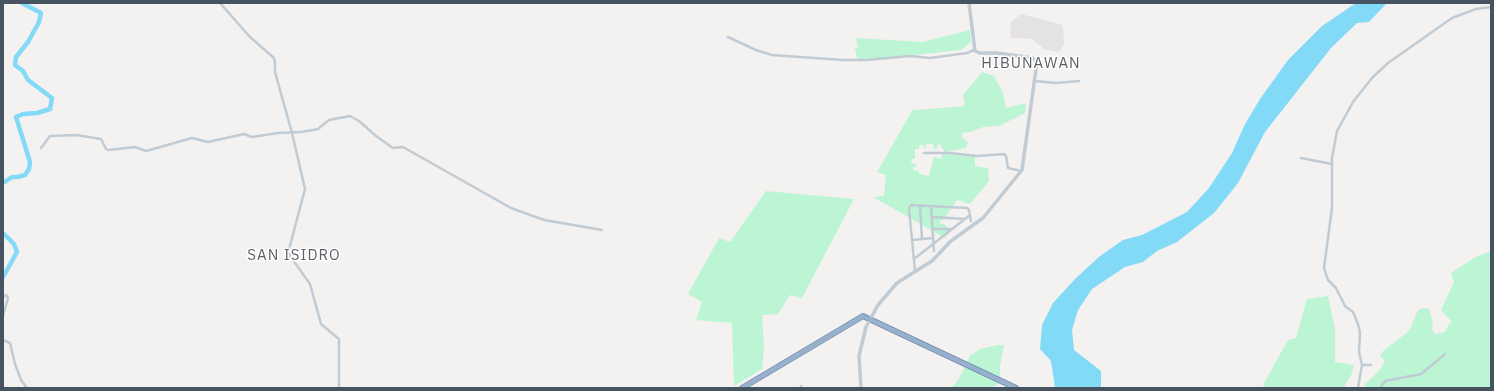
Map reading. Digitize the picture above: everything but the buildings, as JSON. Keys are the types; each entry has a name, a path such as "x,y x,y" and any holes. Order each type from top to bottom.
{"highway":[{"path":"742,388 864,316 1016,388"}],"street":[{"path":"220,3 250,37 274,58 275,72 292,133 305,189 288,253 310,284 321,324 339,339 339,388"},
{"path":"969,3 974,50"},
{"path":"1358,388 1362,365 1359,352 1358,324 1353,312 1345,306 1336,288 1328,280 1324,268 1332,210 1332,164 1334,143 1341,122 1354,102 1379,70 1452,18 1476,9 1491,7"},
{"path":"728,37 756,50 772,55 843,60 866,60 911,56 930,58 960,52 967,53 974,50 980,53 1000,53 1034,58 1037,64 1021,171 984,216 951,241 932,261 897,284 878,305 870,319 859,357 861,387 856,388"},
{"path":"1035,81 1056,83 1079,81"},
{"path":"41,148 48,137 57,135 76,135 101,139 108,150 135,147 146,151 192,138 208,142 244,134 252,137 318,129 329,120 347,116 353,117 393,148 403,147 511,208 544,220 602,230"},
{"path":"924,153 950,153 975,156 1004,154 1006,156 1008,168 1021,171"},
{"path":"1301,158 1332,164"},
{"path":"915,271 909,209 911,205 967,208 971,221"},
{"path":"920,206 922,238"},
{"path":"931,206 934,251"},
{"path":"914,259 970,215"},
{"path":"932,217 965,220"},
{"path":"933,229 952,229"},
{"path":"912,240 933,238"},
{"path":"3,297 6,295 8,298 3,316"},
{"path":"3,340 10,343 21,380 27,388"},
{"path":"1380,388 1384,381 1421,374 1445,354"},
{"path":"1362,365 1371,365"}],"shaded area":[{"path":"1021,14 1063,25 1064,44 1059,52 1044,49 1032,39 1010,38 1011,22"}],"green space":[{"path":"970,30 971,42 961,50 866,60 857,59 855,48 858,48 856,38 922,42"},
{"path":"982,72 994,76 1003,93 1006,108 1026,103 1025,113 999,126 983,127 970,132 962,133 962,138 968,142 966,148 945,152 939,143 935,151 933,144 926,144 926,149 923,145 919,145 919,149 915,149 915,159 912,159 911,163 916,164 916,167 913,167 913,170 919,171 919,174 929,176 934,157 941,159 942,153 975,157 975,166 988,168 989,181 970,204 957,200 943,220 940,221 940,224 944,224 951,230 945,238 873,197 884,196 886,175 877,172 913,109 965,106 963,95"},
{"path":"766,191 854,199 802,298 790,295 778,314 762,315 764,348 762,369 734,386 732,323 696,320 702,302 688,294 719,238 730,242"},
{"path":"1491,251 1491,388 1364,388 1365,384 1380,370 1385,361 1380,356 1383,351 1409,331 1418,310 1425,308 1429,309 1433,321 1432,329 1435,334 1445,332 1449,324 1452,322 1441,310 1454,282 1451,273 1474,258"},
{"path":"1328,296 1335,330 1335,362 1354,365 1351,376 1343,388 1263,388 1264,383 1288,340 1296,338 1307,299"},
{"path":"1004,345 1000,366 1000,383 991,388 950,388 956,383 970,356 980,349"}],"water":[{"path":"1356,3 1387,3 1369,22 1357,23 1331,48 1265,132 1238,183 1214,213 1177,242 1157,251 1143,262 1125,267 1092,289 1078,310 1072,330 1074,350 1101,371 1101,388 1055,388 1051,361 1040,349 1042,325 1053,303 1075,279 1100,256 1123,240 1142,235 1187,212 1209,188 1232,153 1245,124 1260,99 1288,60 1322,26"}],"waterway":[{"path":"3,183 12,177 25,175 29,169 30,162 16,117 23,114 37,113 50,109 52,98 28,80 23,71 15,65 16,57 28,42 39,22 41,13 22,3"},
{"path":"3,233 14,244 17,252 3,277"}],"district":[{"name":"HIBUNAWAN","path":"1031,64"},
{"name":"SAN ISIDRO","path":"294,256"}]}
